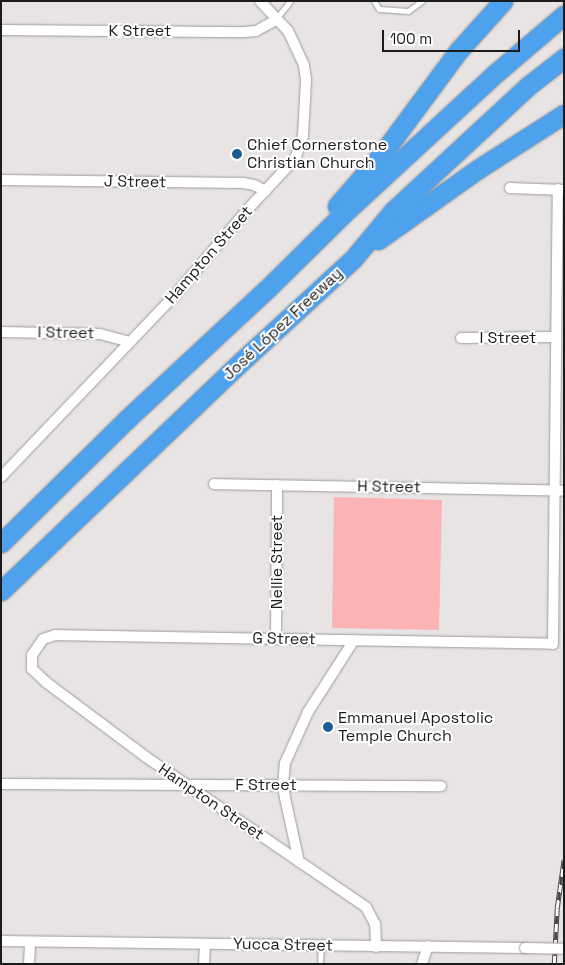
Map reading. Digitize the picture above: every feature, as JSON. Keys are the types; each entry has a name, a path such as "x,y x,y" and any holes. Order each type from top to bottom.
{"highway":[{"path":"276,281 312,232 382,154 459,50 503,1"},
{"path":"1,543 126,420 276,281 343,214 497,72 564,14"},
{"name":"José López Freeway","path":"1,591 243,360 353,259 393,211 528,86 564,58"},
{"path":"353,259 443,193 564,114"}],"street":[{"name":"Hampton Street","path":"2,476 176,294 295,159 303,136 306,80 304,65 288,31 260,1"},
{"name":"K Street","path":"1,30 245,32 256,31 276,20"},
{"name":"J Street","path":"1,180 243,183 254,185 266,191"},
{"path":"510,188 561,190 556,337 560,490"},
{"name":"I Street","path":"1,332 100,334 129,342"},
{"name":"I Street","path":"460,338 556,337"},
{"name":"H Street","path":"214,484 560,490"},
{"name":"Nellie Street","path":"276,639 278,485"},
{"name":"G Street","path":"31,662 32,655 43,639 55,635 553,644 560,490"},
{"path":"299,862 283,785 285,763 313,704 354,640"},
{"name":"Hampton Street","path":"31,662 36,674 47,684 186,785 366,907 375,924 376,947"},
{"name":"F Street","path":"1,784 441,786"},
{"name":"Yucca Street","path":"1,941 564,949"},
{"path":"29,964 30,942"},
{"path":"204,944 204,964"},
{"path":"422,964 428,946"}],"lane":[{"path":"276,20 290,1"},
{"path":"374,1 379,9 408,10 422,1"},
{"path":"320,964 321,946"}],"shaded area":[{"path":"334,497 442,500 439,630 332,628"}],"railway":[{"path":"554,964 557,908 564,859"}],"place":[{"name":"Chief Cornerstone Christian Church","path":"237,154"},
{"name":"Emmanuel Apostolic Temple Church","path":"328,727"}]}
